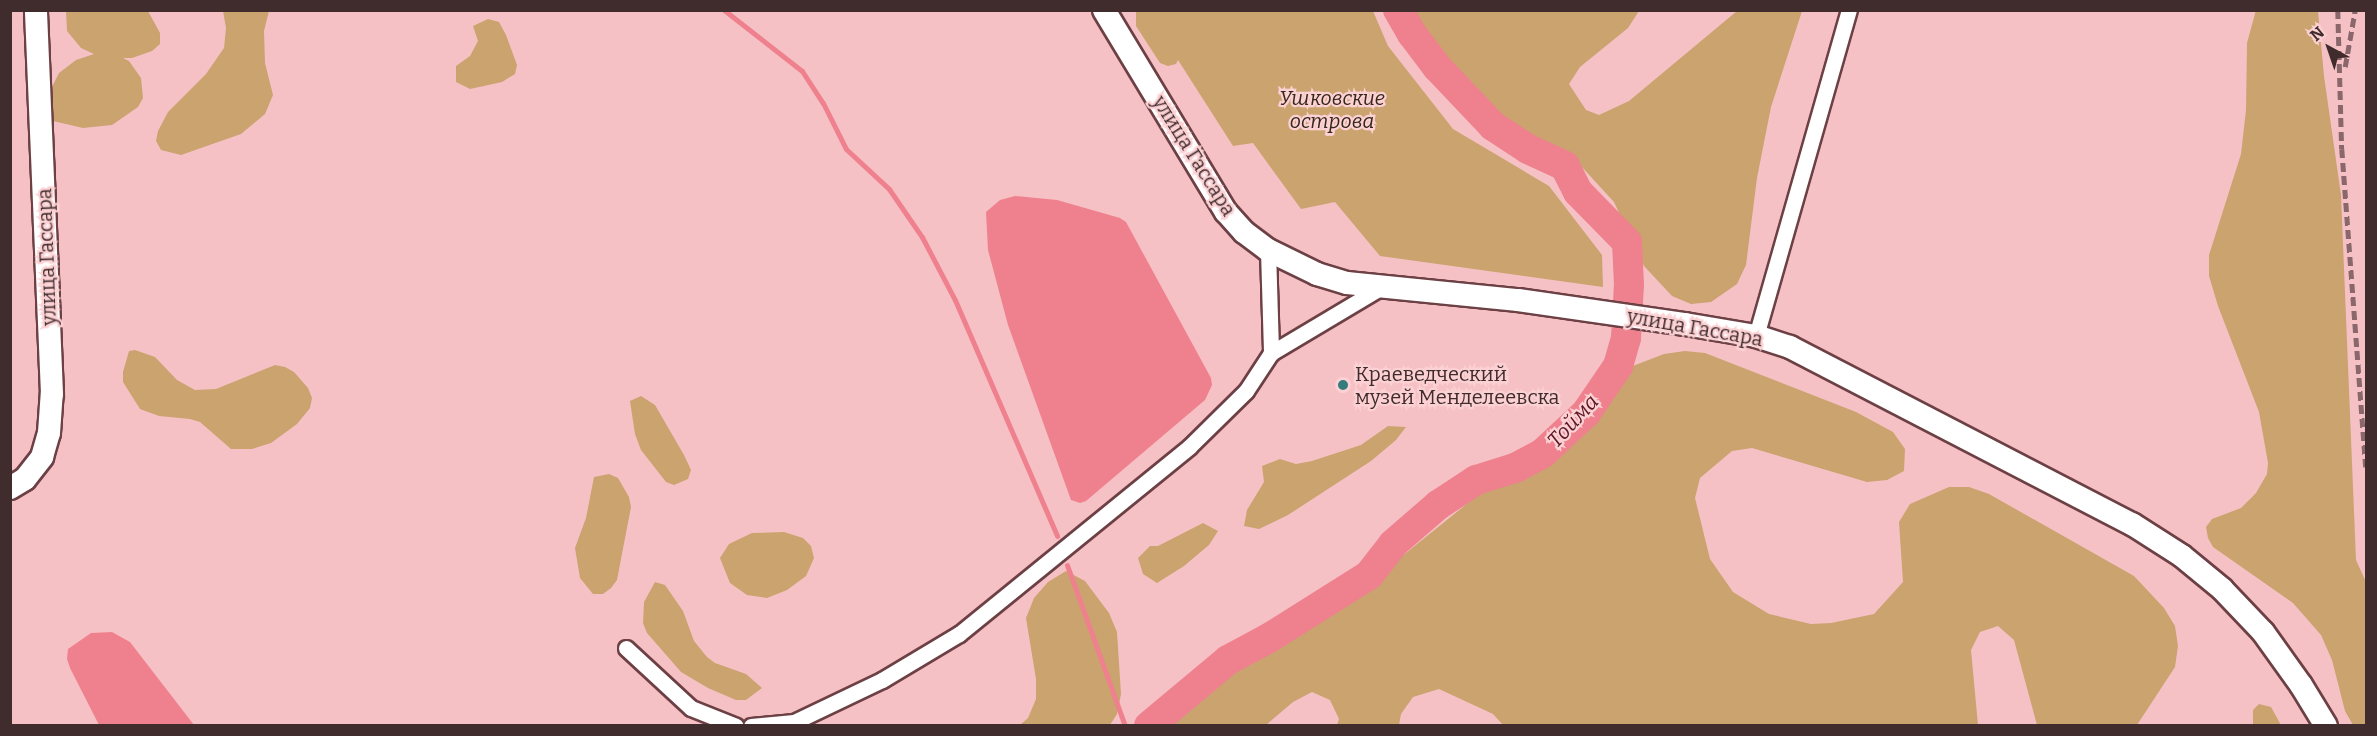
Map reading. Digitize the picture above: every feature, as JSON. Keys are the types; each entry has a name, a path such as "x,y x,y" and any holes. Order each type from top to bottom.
{"main road":[{"name":"улица Гассара","path":"10,488 25,478 42,458 49,434 52,394 36,10"},
{"name":"улица Гассара","path":"1104,10 1226,212 1244,232 1268,250 1317,274 1347,283 1554,306 1685,324 1756,336 1790,347 2158,539 2222,589 2263,632 2301,685 2326,726"}],"street":[{"path":"1756,336 1849,10"},
{"path":"1268,250 1271,353"},
{"path":"751,726 794,722 882,680 959,634 1189,447 1246,391 1271,353 1380,288"},
{"path":"626,648 691,708 736,726"}],"green space":[{"path":"2256,10 2318,11 2324,76 2341,195 2356,560 2366,582 2366,725 2353,725 2345,711 2332,660 2321,635 2293,603 2213,547 2206,527 2212,519 2241,508 2256,493 2267,474 2268,463 2259,412 2218,306 2209,276 2209,255 2241,154 2246,110 2247,43"},
{"path":"66,11 148,11 160,33 160,44 152,51 132,58 123,58 129,61 141,78 143,98 138,107 112,125 83,128 53,121 47,112 50,91 59,73 76,60 94,54 81,48 67,31"},
{"path":"223,11 269,11 264,31 265,63 273,95 265,114 241,134 181,155 161,150 156,141 158,131 168,112 206,74 224,48 226,28"},
{"name":"Ушковские острова","path":"1136,11 1373,11 1388,46 1453,129 1549,186 1602,255 1603,287 1380,256 1335,202 1301,209 1253,143 1233,146 1178,60 1176,64 1168,66 1160,63 1136,26"},
{"path":"1406,11 1639,11 1628,28 1580,67 1569,84 1586,110 1599,115 1629,101 1737,11 1802,11 1771,107 1757,178 1746,265 1737,284 1711,302 1691,304 1672,296 1644,266 1614,202 1581,166 1497,114 1414,26"},
{"path":"488,19 499,22 506,35 517,65 515,74 502,82 470,89 456,82 456,66 470,56 478,41 473,26"},
{"path":"135,350 155,357 177,380 195,390 216,389 275,365 285,367 294,372 308,388 312,398 310,408 297,424 271,443 252,449 231,449 200,422 159,416 140,409 123,382 123,372 129,351"},
{"path":"1685,351 1705,353 1856,412 1893,432 1905,449 1904,471 1887,480 1867,482 1752,448 1732,451 1700,478 1695,498 1710,559 1733,592 1769,614 1811,624 1831,623 1874,614 1903,582 1899,522 1910,504 1949,487 1969,487 1989,494 2134,576 2164,608 2175,626 2178,646 2175,667 2137,725 2037,725 2014,640 1998,626 1980,632 1971,650 1978,725 1503,725 1493,714 1439,689 1413,697 1401,714 1399,725 1337,725 1339,719 1330,700 1312,692 1293,702 1266,725 1155,725 1197,686 1269,638 1334,611 1484,490 1542,466 1576,438 1625,369 1664,354"},
{"path":"641,396 655,405 684,455 691,470 688,479 674,485 666,482 641,450 635,434 630,401"},
{"path":"1388,426 1406,427 1396,440 1371,461 1288,515 1259,529 1244,526 1247,510 1264,482 1262,466 1280,459 1296,464 1312,461 1361,445"},
{"path":"609,474 618,478 629,497 631,507 617,580 603,594 593,594 580,578 575,548 586,518 594,477"},
{"path":"1203,523 1218,531 1209,545 1184,566 1157,583 1143,574 1138,558 1150,546 1158,546"},
{"path":"784,532 803,538 811,546 814,558 806,576 787,590 767,598 747,595 730,583 720,558 729,544 752,533"},
{"path":"1066,571 1085,581 1109,613 1117,632 1121,694 1117,714 1110,725 1020,725 1028,718 1036,699 1036,679 1026,618 1034,598 1048,582"},
{"path":"655,582 665,585 683,611 694,641 707,657 715,663 746,674 762,688 746,700 736,700 708,688 681,672 647,633 643,623 644,602"},
{"path":"2259,704 2271,707 2281,725 2253,725 2253,710"}],"shaded area":[{"path":"1015,196 1057,200 1120,218 1126,222 1211,378 1212,385 1205,400 1086,501 1080,503 1071,500 1008,325 988,250 986,212 1000,200"},
{"path":"112,632 130,642 194,725 99,725 70,668 67,659 68,649 91,633"}],"waterway":[{"path":"724,10 802,71 823,103 846,149 889,189 922,237 955,300 1057,536"},
{"name":"Тойма","path":"1149,726 1228,660 1269,638 1369,575 1393,544 1438,505 1476,480 1515,468 1543,453 1586,413 1618,366 1626,338 1629,285 1627,242 1578,192 1565,166 1528,149 1493,126 1437,67 1412,34 1398,10"},
{"path":"1067,565 1125,726"}],"railway":[{"path":"2338,10 2342,149 2366,467"},
{"path":"2345,67 2355,10"}],"place":[{"name":"Краеведческий музей Менделеевска","path":"1343,385"}]}
